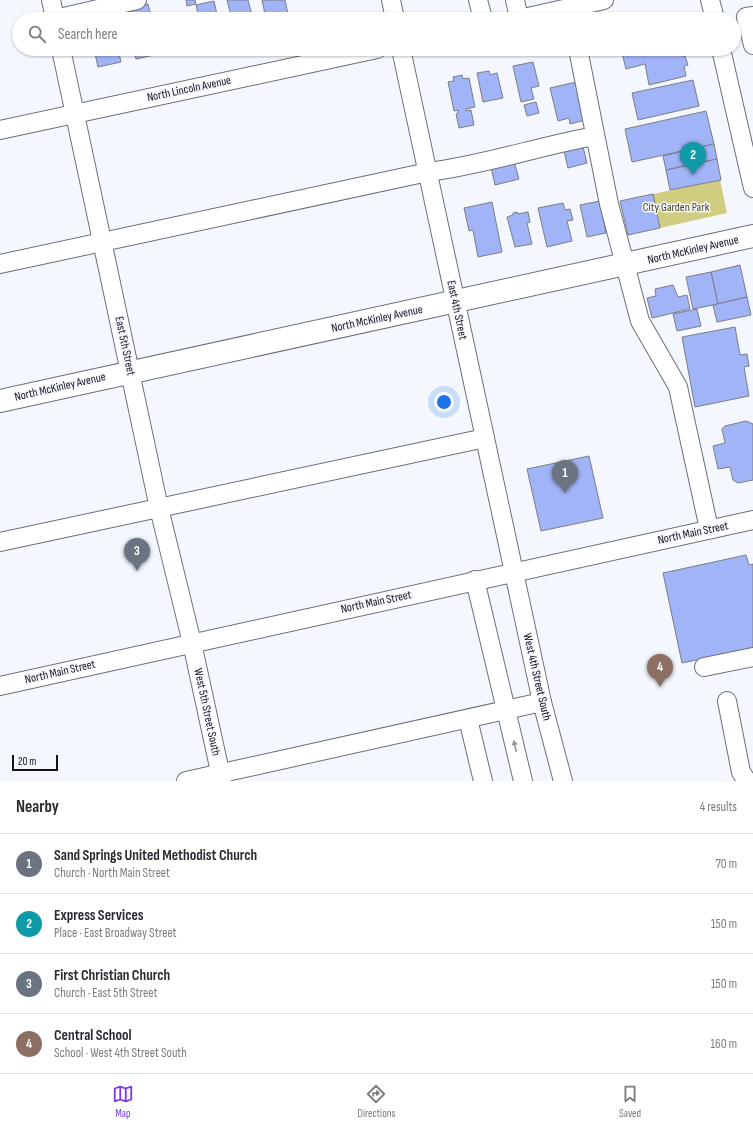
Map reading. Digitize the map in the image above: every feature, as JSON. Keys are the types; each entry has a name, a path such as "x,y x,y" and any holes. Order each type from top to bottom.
{"main road":[{"name":"North McKinley Avenue","path":"0,401 753,236"}],"street":[{"path":"51,0 54,12"},
{"path":"85,12 137,0"},
{"path":"391,0 394,12"},
{"path":"478,0 481,12"},
{"path":"515,0 518,12"},
{"path":"555,12 604,0"},
{"path":"710,0 713,12"},
{"path":"753,16 746,17 753,45"},
{"name":"East 5th Street","path":"63,56 159,508 192,643"},
{"name":"North Lincoln Avenue","path":"0,130 344,56"},
{"name":"East 4th Street","path":"403,56 514,572"},
{"path":"579,56 609,204 640,320 648,338 658,349 678,387 709,529"},
{"path":"724,56 753,188"},
{"path":"0,264 428,172 489,161 556,143 595,136"},
{"path":"0,542 485,438"},
{"name":"North Main Street","path":"0,686 475,580 753,520"},
{"name":"West 4th Street South","path":"514,572 542,702 563,781"},
{"path":"475,580 523,781"},
{"name":"West 5th Street South","path":"192,643 221,777"},
{"path":"704,667 753,656"},
{"path":"726,701 740,772 747,781"},
{"path":"186,781 221,777 542,702"},
{"path":"468,719 483,781"}],"green space":[{"name":"City Garden Park","path":"720,180 727,213 660,228 653,194"}],"building":[{"path":"186,0 195,0 196,4 187,6"},
{"path":"227,0 248,0 251,12 230,12"},
{"path":"262,0 285,0 288,12 265,12"},
{"path":"214,1 216,12 198,12 196,5"},
{"path":"148,4 150,12 110,12"},
{"path":"96,56 120,56 121,62 98,67"},
{"path":"135,56 150,56 136,59"},
{"path":"623,56 685,56 688,65 684,66 686,76 649,85 645,64 626,69"},
{"path":"533,62 539,86 531,88 534,99 521,102 513,66"},
{"path":"489,71 490,75 497,73 503,98 483,102 477,73"},
{"path":"462,75 463,79 469,78 475,107 466,109 466,111 471,110 474,125 459,128 456,114 458,113 458,110 454,111 448,82 454,81 453,77"},
{"path":"693,80 699,106 638,120 632,93"},
{"path":"576,82 585,120 570,124 569,118 558,121 550,88"},
{"path":"536,102 539,113 527,116 524,105"},
{"path":"706,111 714,144 632,162 625,129"},
{"path":"714,144 717,159 666,170 663,156"},
{"path":"583,147 587,163 568,168 564,151"},
{"path":"717,159 721,180 670,190 666,170"},
{"path":"514,161 519,179 495,185 491,167"},
{"path":"653,194 660,228 628,235 620,201"},
{"path":"600,201 606,233 587,237 580,205"},
{"path":"492,202 502,252 478,257 473,230 469,231 464,208"},
{"path":"563,203 565,210 570,209 573,220 567,221 572,241 547,247 538,208"},
{"path":"517,212 518,214 528,212 530,222 527,223 532,244 515,247 507,217"},
{"path":"740,265 747,297 718,304 711,272"},
{"path":"711,272 718,304 693,309 686,277"},
{"path":"673,285 678,297 687,295 690,309 652,318 647,298 656,296 655,289"},
{"path":"747,297 751,315 717,322 713,305"},
{"path":"697,309 701,326 677,331 673,314"},
{"path":"735,327 740,355 747,354 749,366 744,367 749,396 695,407 682,337"},
{"path":"746,421 753,424 753,480 738,483 733,480 730,467 718,469 713,446 725,443 722,429 725,426"},
{"path":"589,456 603,518 541,531 527,469"},
{"path":"746,555 749,565 753,564 753,648 682,663 663,573"}],"place":[{"name":"Express Services","path":"693,175"},
{"name":"Sand Springs United Methodist Church","path":"565,493"},
{"name":"First Christian Church","path":"137,571"},
{"name":"Central School","path":"660,687"}]}
